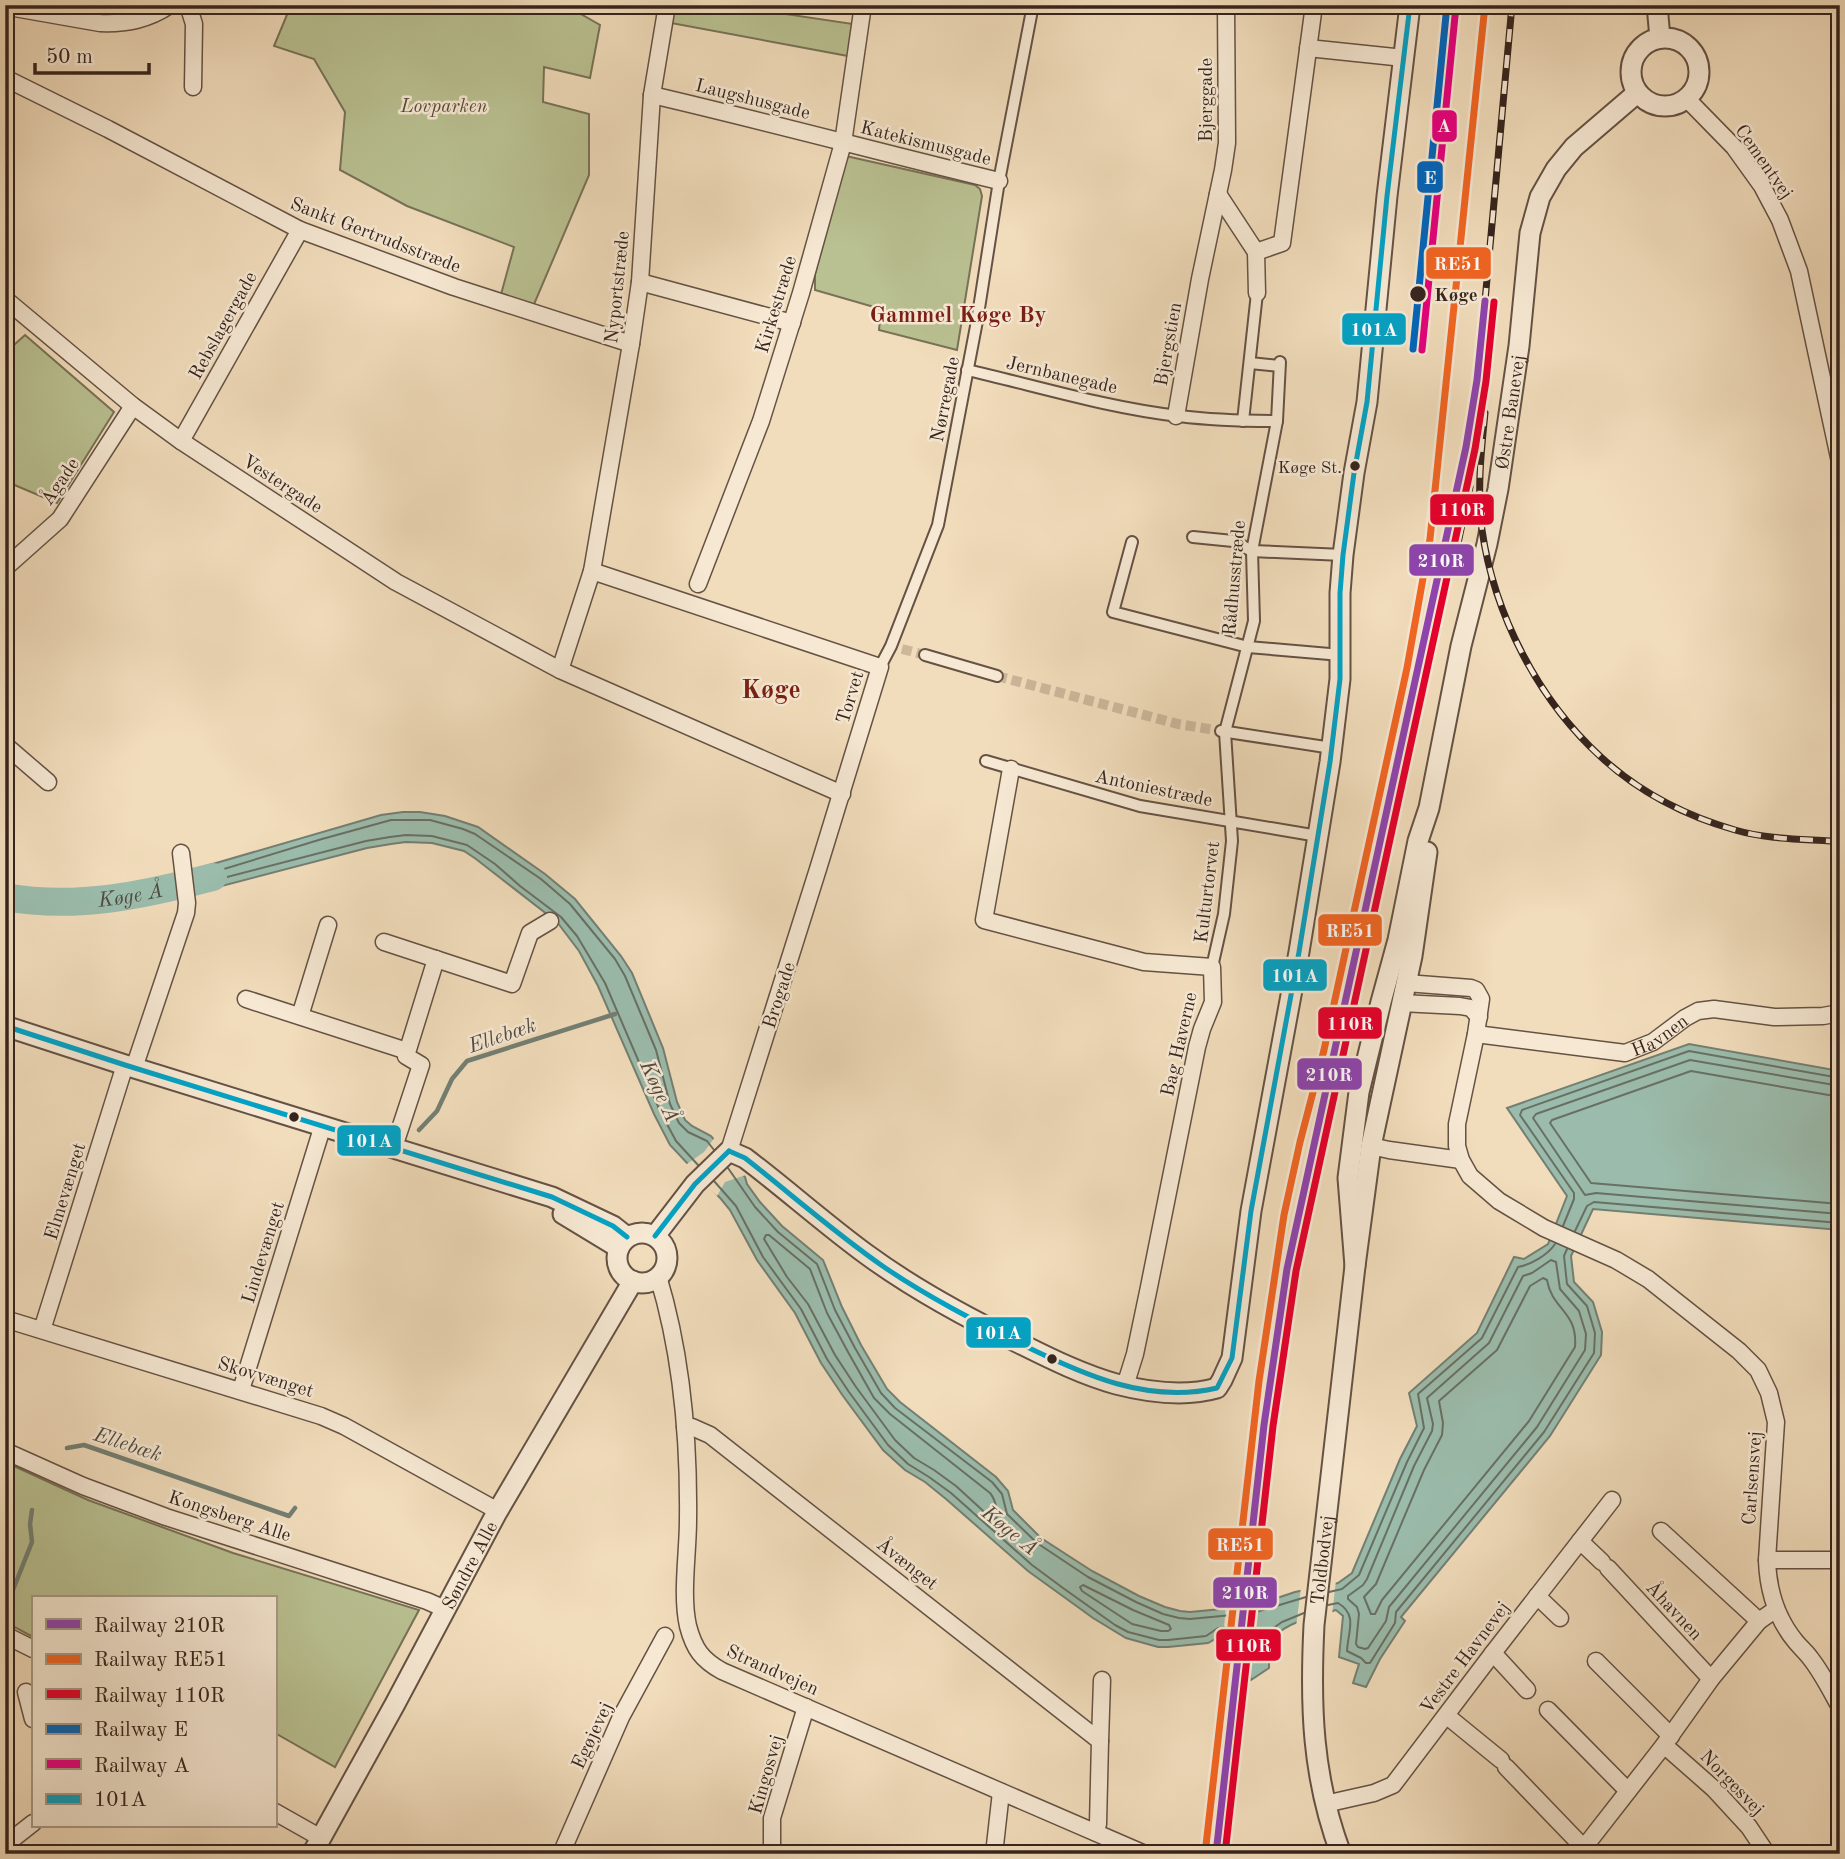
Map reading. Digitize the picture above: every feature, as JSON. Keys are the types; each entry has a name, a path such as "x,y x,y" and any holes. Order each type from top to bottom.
{"street":[{"path":"8,10 114,24 155,15 170,5"},
{"path":"188,5 194,24 193,88"},
{"name":"Nyportstræde","path":"592,571 640,282 652,95 667,5"},
{"name":"Kirkestræde","path":"692,604 761,421 792,323 843,143 863,5"},
{"name":"Nørregade","path":"880,667 896,647 938,525 1033,5"},
{"name":"Bjerggade","path":"1200,279 1227,143 1226,5"},
{"path":"1256,252 1282,243 1314,5"},
{"path":"729,1151 745,1158 866,1254 918,1289 1047,1357 1094,1377 1153,1391 1197,1393 1217,1388 1222,1380 1232,1358 1251,1211 1281,1054 1332,748 1340,679 1343,555 1355,464 1367,402 1387,196 1410,5"},
{"path":"1657,5 1660,38"},
{"path":"1660,38 1672,38 1682,42 1697,59 1700,70 1699,81 1687,99 1665,107 1645,101 1637,93 1630,71 1639,49 1649,41 1660,38"},
{"path":"1308,48 1404,58"},
{"name":"Sankt Gertrudsstræde","path":"5,78 108,128 300,230 454,287 631,345"},
{"name":"Østre Banevej","path":"1397,982 1427,861 1429,808 1461,646 1498,489 1519,346 1530,233 1539,197 1556,169 1574,147 1637,93"},
{"name":"Laugshusgade","path":"652,95 763,120 843,143"},
{"name":"Cementvej","path":"1687,99 1734,147 1762,186 1780,220 1799,271 1840,462"},
{"name":"Katekismusgade","path":"843,143 999,181"},
{"path":"1218,194 1256,252 1257,293 1250,363 1238,421"},
{"name":"Rebslagergade","path":"181,441 300,230"},
{"name":"Bjergstien","path":"1176,416 1200,279"},
{"path":"640,282 792,323"},
{"name":"Vestergade","path":"5,299 133,405 181,441 396,582 560,670"},
{"name":"Rådhusstræde","path":"1230,821 1223,731 1254,621 1252,551 1276,421 1279,364 1250,363"},
{"name":"Jernbanegade","path":"967,370 1114,405 1176,416 1276,421"},
{"name":"Ågade","path":"5,568 60,519 133,405"},
{"path":"1192,537 1233,541 1252,551 1343,555"},
{"path":"1132,542 1113,612 1248,647 1341,655"},
{"path":"592,571 560,670 842,794"},
{"name":"Torvet","path":"592,571 880,667 842,794"},
{"path":"925,654 997,676"},
{"path":"1223,731 1332,748"},
{"path":"5,745 48,782"},
{"name":"Antoniestræde","path":"986,761 1140,806 1318,836"},
{"name":"Bag Haverne","path":"1011,769 984,920 1144,962 1212,967 1213,1002 1197,1047 1143,1319 1125,1386"},
{"name":"Brogade","path":"655,1236 697,1182 729,1151 842,794"},
{"name":"Kulturtorvet","path":"1212,967 1224,914 1232,841 1230,821"},
{"name":"Elmevænget","path":"42,1330 130,1066 186,913 181,853"},
{"path":"384,943 512,984 530,933 550,921"},
{"path":"300,1016 328,925"},
{"path":"394,1147 421,1065 405,1056 436,959"},
{"path":"1371,1146 1461,1160 1457,1146 1457,1124 1481,999 1476,990 1464,987 1397,982"},
{"name":"Toldbodvej","path":"1355,1266 1348,1178 1359,1092 1381,1002 1397,982"},
{"name":"Toldbodvej","path":"1341,1854 1325,1804 1311,1711 1314,1625 1371,1146 1401,1003 1397,982"},
{"path":"246,999 407,1051"},
{"path":"1381,1002 1460,1006 1471,1008 1479,1017"},
{"name":"Havnen","path":"1476,1034 1625,1053 1653,1042 1699,1011 1714,1009 1774,1017 1840,1013"},
{"path":"5,1026 517,1187 623,1242"},
{"name":"Lindevænget","path":"241,1390 323,1125"},
{"name":"Carlsensvej","path":"1461,1160 1470,1176 1499,1201 1544,1228 1648,1279 1740,1351 1758,1370 1769,1393 1776,1422 1768,1579 1776,1609 1795,1641 1812,1659 1840,1707"},
{"path":"641,1233 655,1236 661,1241 667,1256 658,1276 646,1282 633,1281 621,1271 618,1263 623,1242 641,1233"},
{"name":"Strandvejen","path":"658,1276 668,1308 685,1427 688,1519 685,1611 691,1638 700,1655 722,1671 1145,1854"},
{"name":"Søndre Alle","path":"316,1846 396,1704 498,1511 633,1281"},
{"name":"Skovvænget","path":"5,1319 321,1416 498,1511"},
{"name":"Åvænget","path":"685,1427 692,1427 710,1435 1100,1741"},
{"name":"Kongsberg Alle","path":"5,1451 83,1486 166,1517 445,1609"},
{"name":"Vestre Havnevej","path":"1325,1804 1374,1793 1393,1785 1612,1500"},
{"path":"1661,1531 1759,1621"},
{"name":"Åhavnen","path":"1580,1541 1711,1679"},
{"path":"1767,1560 1840,1560"},
{"path":"1537,1596 1560,1618"},
{"path":"1447,1716 1504,1764 1582,1851 1711,1679 1759,1621 1776,1609"},
{"path":"5,1635 32,1648"},
{"name":"Egøjevej","path":"561,1854 621,1717 665,1636"},
{"path":"1493,1653 1527,1690"},
{"path":"1596,1661 1667,1740"},
{"path":"1095,1832 1098,1824 1102,1680"},
{"path":"26,1692 32,1714"},
{"name":"Kingosvej","path":"772,1854 772,1818 806,1707"},
{"path":"1548,1710 1628,1791"},
{"name":"Norgesvej","path":"1667,1740 1749,1827 1767,1854"},
{"path":"993,1854 1001,1792"},
{"path":"276,1813 316,1846"},
{"path":"5,1845 32,1824"}],"green space":[{"name":"Lovparken","path":"291,5 565,5 600,25 590,78 544,67 543,102 589,114 589,175 532,309 500,298 514,247 407,206 340,170 345,112 314,59 274,46"},
{"path":"674,5 785,5 785,14 853,24 848,56 671,23"},
{"path":"846,156 975,185 980,189 982,196 957,350 879,330 881,309 815,290 815,274"},
{"path":"25,335 114,412 57,503 5,481 5,353"},
{"path":"5,1462 88,1500 233,1553 419,1610 335,1767 276,1734 276,1596 32,1596 32,1636 5,1622"}],"water":[{"path":"403,812 445,816 478,827 545,874 575,899 632,973 663,1048 677,1102 685,1120 711,1136 745,1177 760,1202 782,1226 823,1260 842,1307 887,1389 996,1477 1008,1491 1013,1510 1041,1538 1092,1571 1165,1607 1190,1612 1253,1606 1295,1592 1338,1583 1352,1573 1400,1459 1417,1426 1409,1393 1477,1333 1514,1257 1524,1259 1548,1244 1567,1196 1507,1108 1689,1044 1840,1071 1840,1230 1593,1209 1571,1256 1574,1282 1593,1302 1602,1332 1601,1355 1550,1436 1401,1617 1405,1621 1380,1659 1366,1687 1353,1683 1359,1664 1339,1657 1343,1616 1336,1610 1281,1631 1272,1643 1269,1668 1251,1680 1248,1638 1223,1634 1208,1643 1158,1647 1126,1638 1093,1618 1028,1571 946,1499 905,1470 883,1450 821,1363 795,1313 757,1260 730,1210 670,1145 598,986 579,951 557,922 476,859 464,851 432,843 406,842 367,848 195,893 192,870 381,815"}],"pier":[{"path":"715,1137 746,1175 725,1182 717,1196 684,1166 704,1152"},
{"path":"1336,1580 1332,1615 1296,1627 1301,1587"},
{"path":"1250,1603 1246,1641 1223,1637 1226,1605"}],"waterway":[{"name":"Køge Å","path":"5,897 58,902 110,899 213,877"},
{"name":"Ellebæk","path":"419,1130 437,1111 452,1079 467,1061 615,1014"},
{"name":"Ellebæk","path":"67,1448 84,1445 289,1516 295,1508"},
{"name":"Ellebæk","path":"5,1610 32,1542 32,1510"}],"tunnel":[{"path":"902,649 925,655"},
{"path":"997,676 1178,724 1221,731"}],"railway":[{"path":"1485,301 1512,5"},
{"path":"1485,413 1480,501 1488,562 1508,624 1522,654 1539,682 1578,734 1631,781 1699,818 1759,835 1830,841 1840,839"},
{"path":"1454,562 1470,487"}],"rail line":[{"name":"E","path":"1413,349 1447,5"},
{"name":"RE51","path":"1205,1854 1259,1381 1284,1215 1324,1050 1407,668 1430,539 1485,5"},
{"name":"A","path":"1422,350 1456,6"},
{"name":"210R","path":"1216,1854 1264,1425 1287,1269 1466,447 1477,380 1485,301"},
{"name":"110R","path":"1225,1854 1273,1426 1296,1271 1475,449 1486,381 1494,302"}],"transit line":[{"name":"101A","path":"729,1151 745,1158 884,1267 952,1308 1023,1345 1069,1367 1117,1384 1166,1392 1217,1388 1232,1358 1251,1211 1299,952 1330,762 1340,679 1343,555 1367,402 1387,196 1410,5"},
{"name":"101A","path":"5,1026 552,1197 613,1226 627,1237"},
{"name":"101A","path":"655,1236 695,1184 729,1151"}],"place":[{"name":"Køge","path":"1418,294"},
{"name":"Køge St.","path":"1355,466"}],"district":[{"name":"Gammel Køge By","path":"958,314"},
{"name":"Køge","path":"771,689"}]}
